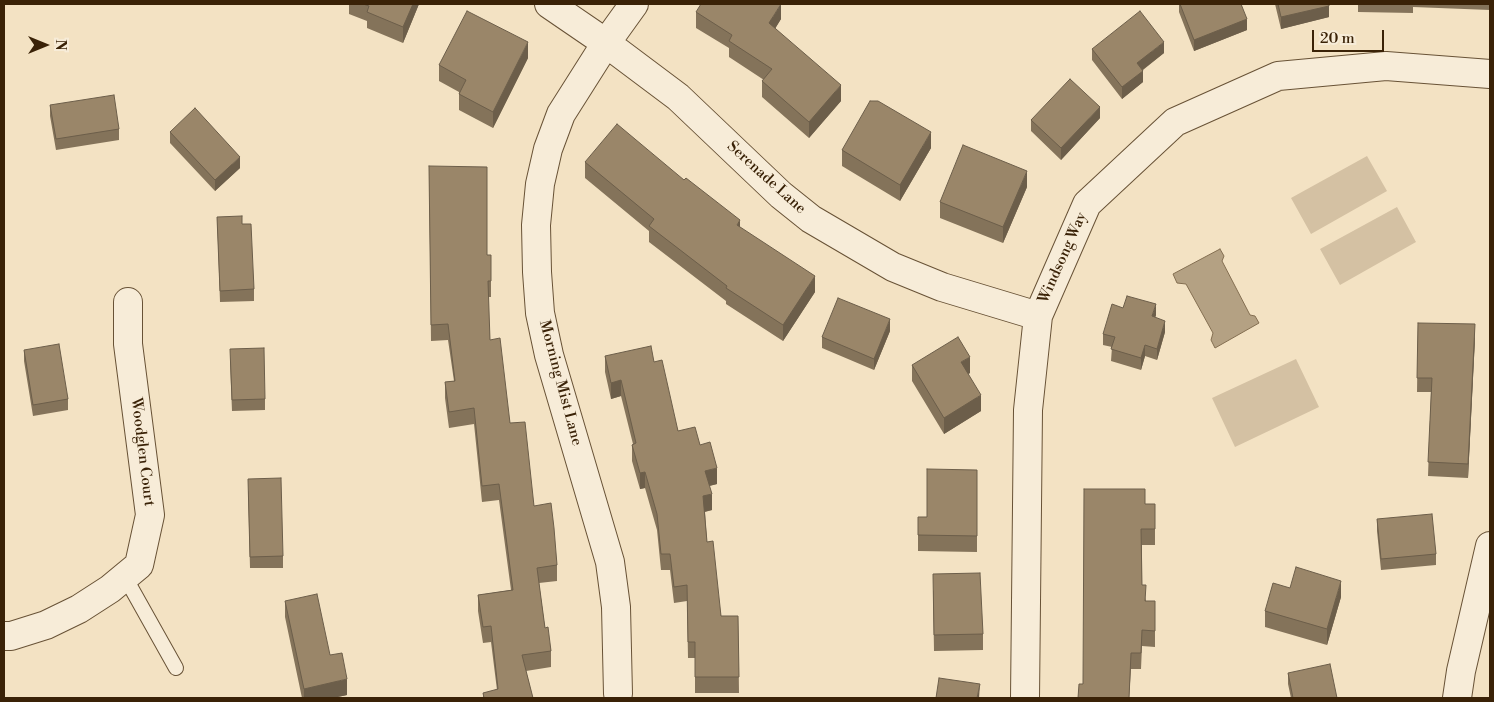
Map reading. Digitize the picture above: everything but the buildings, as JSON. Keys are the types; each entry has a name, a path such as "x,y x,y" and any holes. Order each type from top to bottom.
{"street":[{"name":"Serenade Lane","path":"549,4 678,96 781,195 811,219 893,267 942,288 1038,316"},
{"name":"Morning Mist Lane","path":"618,694 616,607 610,562 549,356 540,313 536,225 540,184 548,149 561,114 606,43 634,4"},
{"name":"Windsong Way","path":"1025,698 1028,410 1038,316 1087,204 1176,122 1278,76 1386,66 1490,74"},
{"name":"Woodglen Court","path":"4,636 11,636 46,624 79,609 139,565 150,515 128,344 128,302"},
{"path":"1458,698 1461,671 1490,546"}],"lane":[{"path":"125,577 176,668"}],"shaded area":[{"path":"1367,156 1387,191 1311,234 1291,198"},
{"path":"1397,207 1416,242 1340,285 1320,249"},
{"path":"1220,249 1224,256 1222,261 1250,315 1255,316 1259,323 1215,348 1211,340 1213,333 1186,284 1177,283 1173,274"},
{"path":"1296,359 1319,407 1235,447 1212,398"}]}
